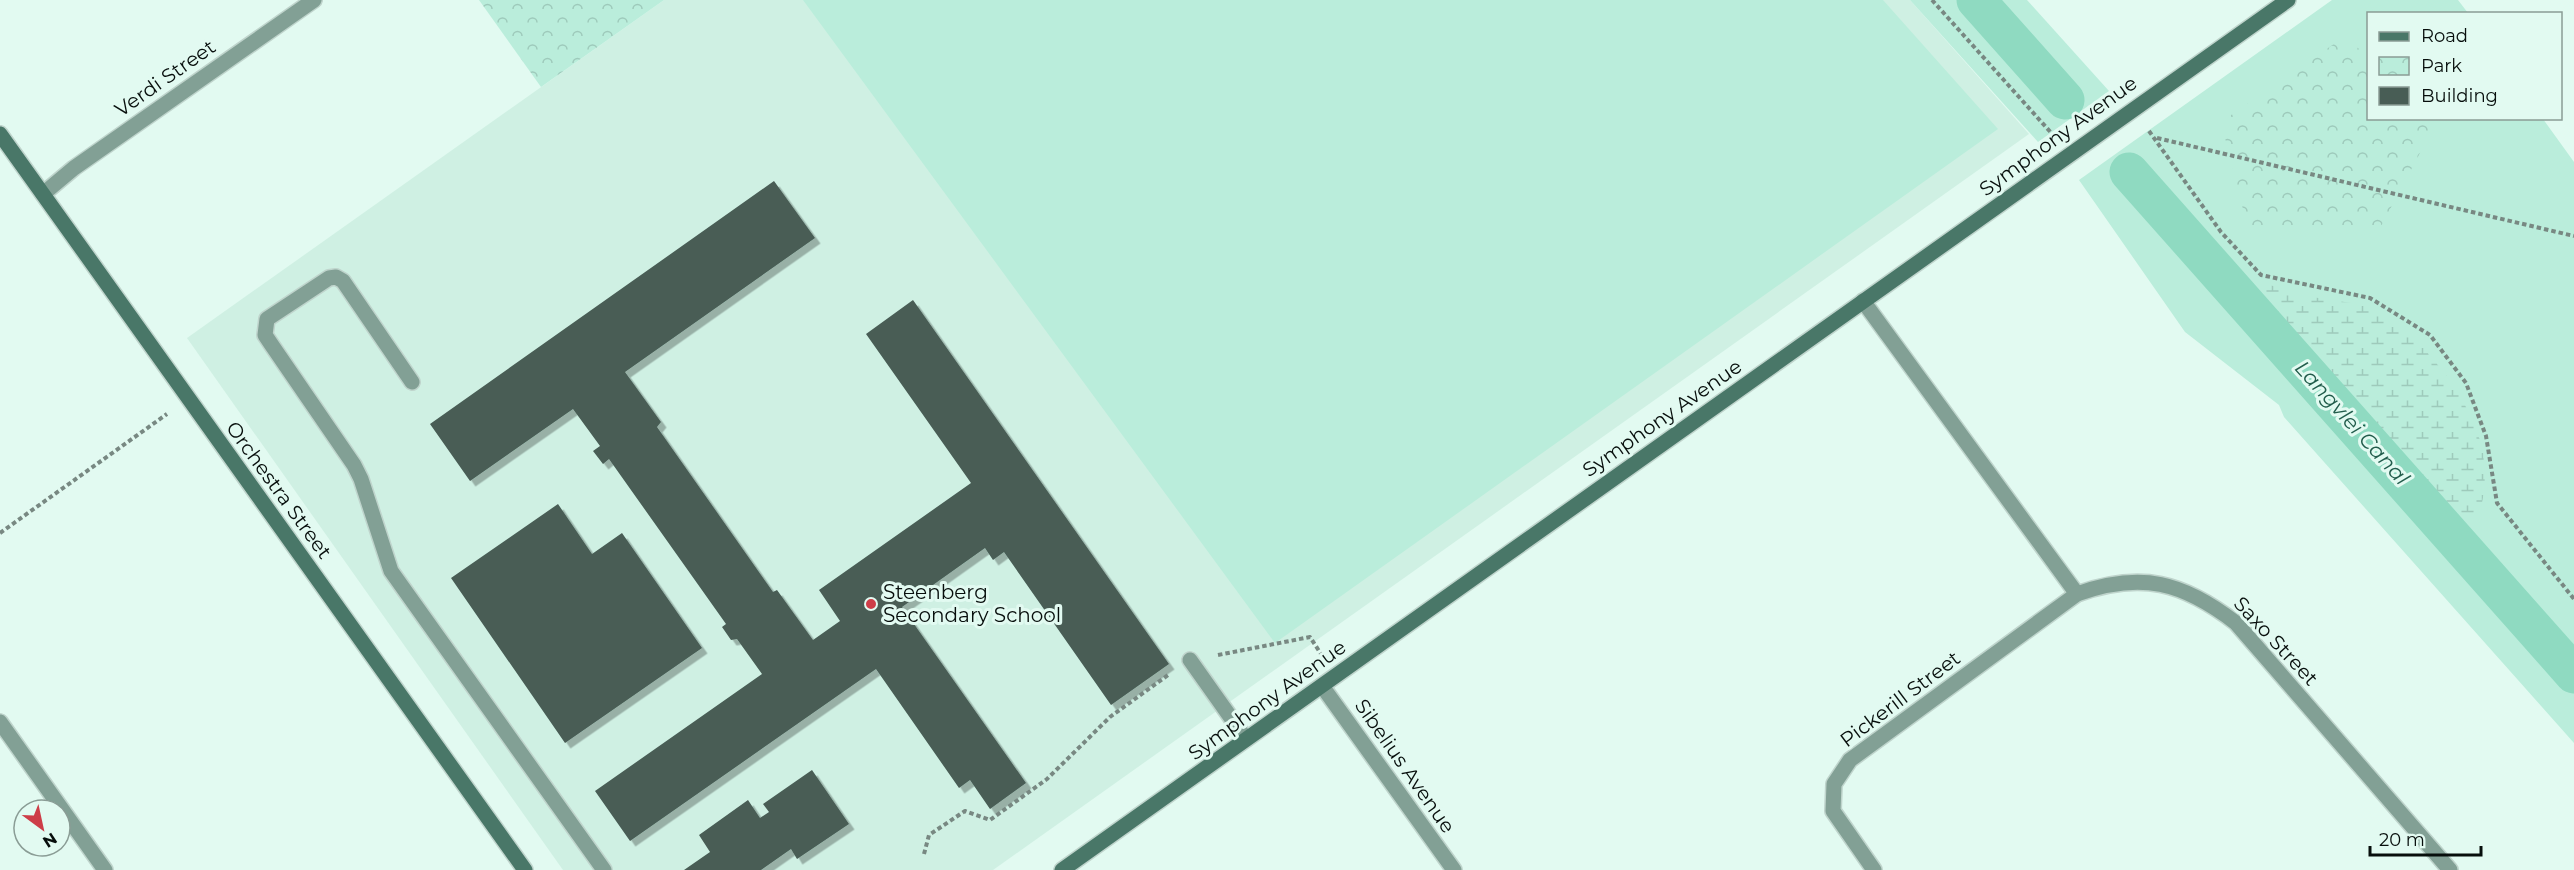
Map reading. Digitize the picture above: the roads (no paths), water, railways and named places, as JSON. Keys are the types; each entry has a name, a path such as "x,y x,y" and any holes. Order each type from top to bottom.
{"street":[{"name":"Verdi Street","path":"43,194 74,168 314,0"},
{"name":"Symphony Avenue","path":"1062,870 2288,0"},
{"name":"Orchestra Street","path":"0,134 525,870"},
{"path":"412,382 343,281 336,277 329,278 267,319 266,335 271,344 361,479 391,571 604,870"},
{"path":"1863,301 2077,594"},
{"name":"Saxo Street","path":"2077,594 2107,583 2141,582 2179,588 2211,604 2236,623 2450,870"},
{"name":"Pickerill Street","path":"1874,870 1833,811 1834,784 1850,760 2077,594"},
{"path":"1190,660 1246,739"},
{"name":"Sibelius Avenue","path":"1322,686 1454,870"},
{"path":"0,722 105,870"}],"waterway":[{"name":"Langvlei Canal","path":"1976,0 2065,100"},
{"name":"Langvlei Canal","path":"2129,172 2574,674"}],"place":[{"name":"Steenberg Secondary School","path":"871,604"}]}
